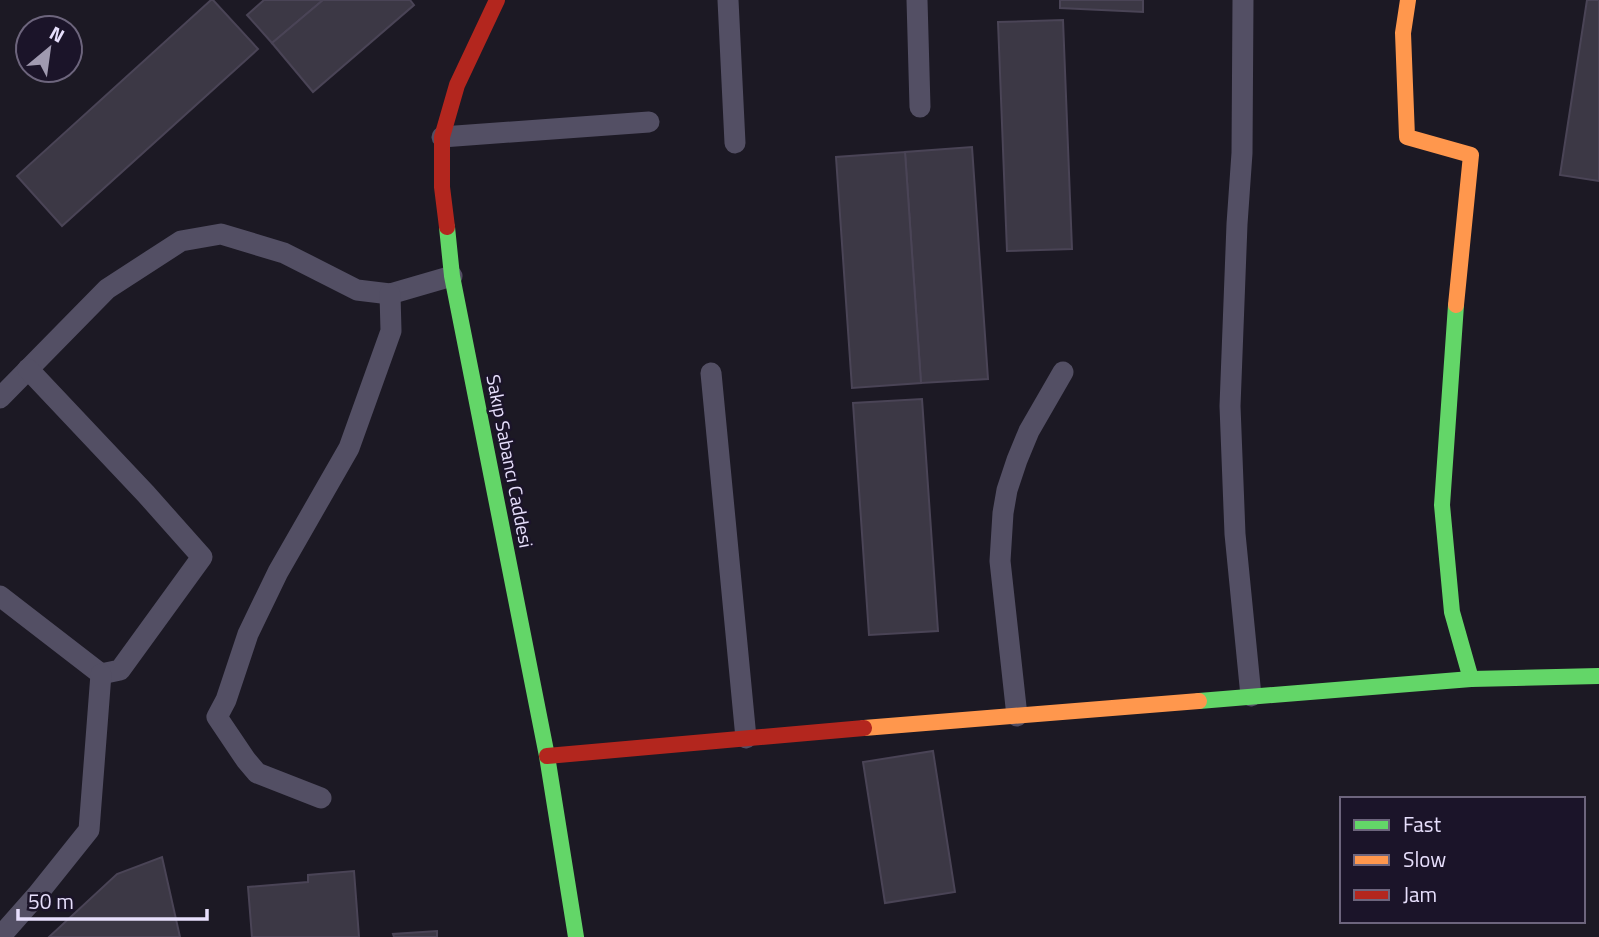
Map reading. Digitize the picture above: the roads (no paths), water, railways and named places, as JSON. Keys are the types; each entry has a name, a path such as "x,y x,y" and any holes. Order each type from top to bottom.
{"street":[{"name":"Sakıp Sabancı Caddesi","path":"497,0 457,85 443,137 442,187 452,276 547,757 576,937"},
{"path":"728,0 736,143"},
{"path":"917,0 920,107"},
{"path":"1243,0 1242,153 1230,406 1235,534 1251,696"},
{"path":"1408,0 1403,33 1407,136 1471,155 1456,306 1442,505 1451,612 1471,679"},
{"path":"443,137 649,122"},
{"path":"0,398 107,289 181,242 220,234 284,253 357,290 390,294 452,276"},
{"path":"321,798 257,773 217,717 226,700 248,634 272,584 349,448 390,331 390,294"},
{"path":"0,596 101,674 120,670 202,557 28,369"},
{"path":"1017,716 1000,562 1003,513 1007,490 1029,431 1063,372"},
{"path":"711,373 746,738"},
{"path":"0,937 89,830 101,674"},
{"path":"547,757 746,738 1471,679 1599,676"}]}
